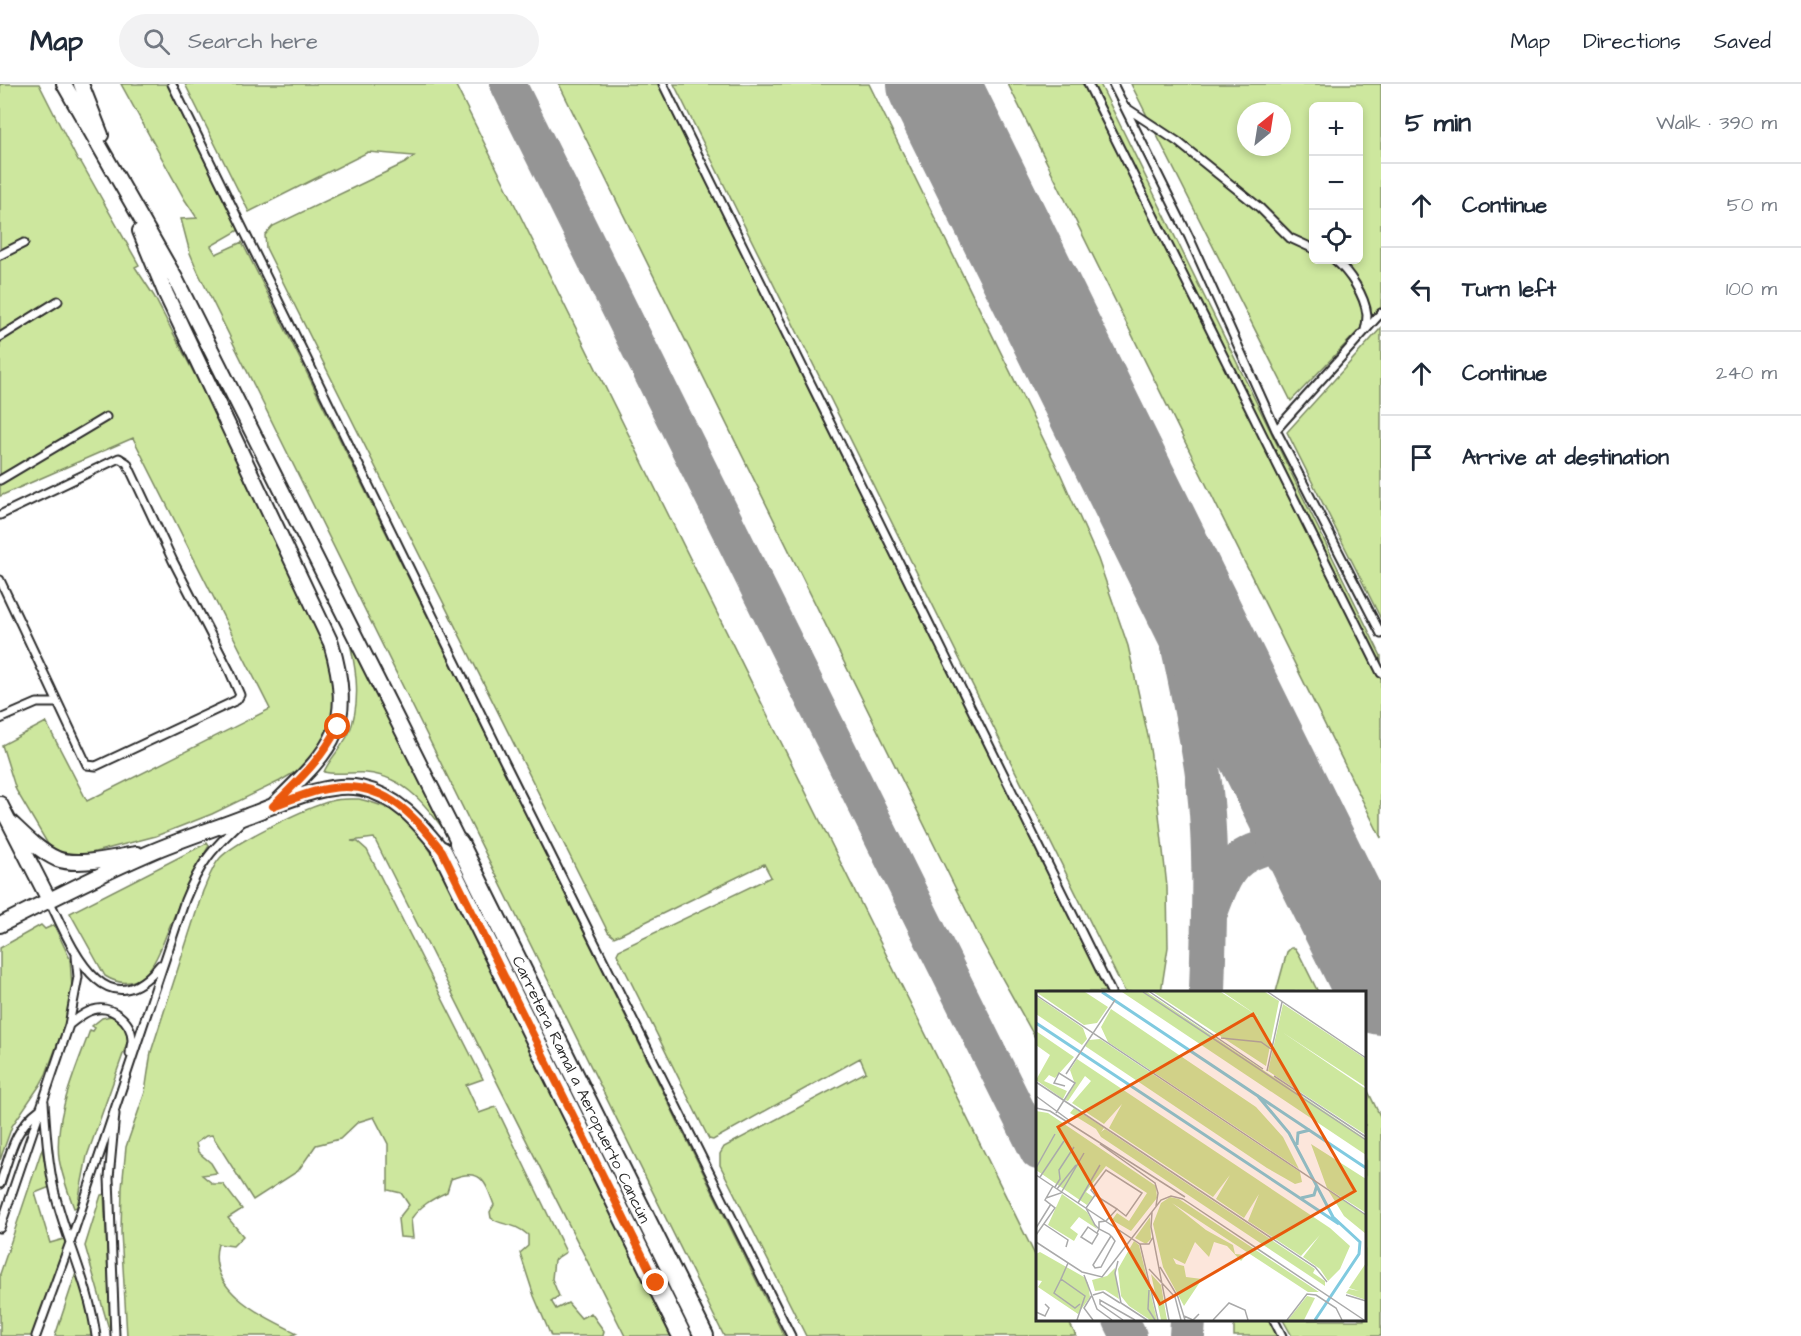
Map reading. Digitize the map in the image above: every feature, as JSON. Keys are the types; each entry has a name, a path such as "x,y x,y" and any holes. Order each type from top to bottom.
{"main road":[{"name":"Carretera Ramal a Aeropuerto Cancún","path":"459,843 704,1336"},
{"name":"Carretera Ramal a Aeropuerto Cancún","path":"442,851 682,1336"}],"street":[{"path":"64,84 176,278 459,843"},
{"path":"81,84 166,294 331,644 337,664 342,693 338,727 319,758 273,806"},
{"path":"0,925 149,853 324,789 360,788 390,798 405,809 442,851"},
{"path":"0,804 49,900"},
{"path":"9,821 37,847 58,859 82,862 149,853"}],"lane":[{"path":"172,84 509,772 791,1336"},
{"path":"663,84 1110,991"},
{"path":"1089,84 1381,673"},
{"path":"1113,84 1189,237 1276,430 1381,634"},
{"path":"1124,106 1178,142 1260,208 1290,238 1309,247"},
{"path":"0,255 24,243"},
{"path":"1339,264 1360,294 1367,315 1365,330"},
{"path":"0,337 58,301"},
{"path":"1276,430 1381,313"},
{"path":"0,480 106,417"},
{"path":"0,515 119,458 123,459 127,463 240,695 237,700 91,767 87,765 0,580"},
{"path":"0,719 37,703 58,703"},
{"path":"36,1336 71,1240 163,961 196,873 220,841 248,816"},
{"path":"49,900 76,956 91,975 101,983 125,989 140,984 148,979 163,961"},
{"path":"0,1228 69,1025 78,977 76,956"},
{"path":"69,1025 90,1010 99,1008 108,1009 125,1020 132,1039 126,1077"},
{"path":"44,1096 46,1149 56,1196 87,1294 96,1336"},
{"path":"114,1336 109,1178 116,1103"},
{"path":"0,1184 20,1128 40,1109"},
{"path":"1274,1321 1282,1336"}],"green space":[{"path":"0,84 39,84 78,161 81,162 139,265 135,267 154,296 246,474 245,480 328,644 336,674 334,729 305,766 280,781 212,814 156,836 68,859 49,846 16,790 2,745 46,722 87,801 270,709 133,438 0,496"},
{"path":"121,84 167,84 239,230 211,246 216,254 242,242 784,1336 724,1336 198,272 190,253 181,219 197,218"},
{"path":"185,84 455,84 1036,1257 1036,1321 1068,1321 1076,1336 806,1336 720,1165 720,1154 724,1147 866,1072 860,1058 713,1140 709,1139 617,954 619,950 771,877 764,864 621,934 614,937 608,932 266,248 265,235 273,226 405,163 414,156 368,152 249,212"},
{"path":"559,84 660,84 1110,991 1036,991 1036,1039 982,942"},
{"path":"674,84 869,84 1061,475 1098,559 1128,646 1148,736 1157,796 1167,887 1168,947 1161,991 1125,991"},
{"path":"1008,84 1100,84 1381,656 1381,838"},
{"path":"1131,84 1381,84 1381,307 1291,401"},
{"path":"1381,328 1381,619 1287,432"},
{"path":"346,627 454,844 418,798 394,781 366,773 324,772 349,733 356,707 355,667"},
{"path":"338,799 359,799 382,806 402,817 412,826 429,849 464,918 487,957 673,1336 625,1336 374,838 351,841 358,842 367,850 483,1079 466,1085 479,1113 496,1107 566,1252 554,1260 552,1279 559,1296 551,1301 556,1309 568,1303 581,1318 591,1313 604,1331 603,1336 551,1336 534,1296 520,1253 528,1246 528,1235 491,1218 490,1212 494,1205 491,1196 484,1183 475,1175 469,1174 451,1179 447,1192 427,1203 411,1219 413,1238 400,1237 398,1219 409,1205 401,1193 388,1190 388,1144 374,1117 358,1122 340,1139 316,1145 298,1171 253,1200 212,1135 196,1143 198,1152 211,1163 217,1173 202,1175 213,1184 223,1184 242,1209 228,1218 243,1236 233,1246 218,1244 216,1260 220,1275 228,1288 240,1299 268,1318 297,1333 291,1336 127,1336 121,1232 126,1147 145,1092 151,1052 208,878 220,858 256,834 320,804"},
{"path":"207,843 209,846 198,864 149,970 130,982 115,981 105,976 70,913"},
{"path":"41,925 45,929 54,925 70,959 72,989 69,1013 46,1074 12,1126 0,1160 0,948"},
{"path":"1295,948 1318,991 1276,991 1287,952"},
{"path":"111,1016 124,1025 128,1040 87,1156 77,1207 74,1208 59,1159 58,1142 63,1109 90,1030 93,1031 95,1028 92,1026 102,1018"},
{"path":"1366,1087 1381,1118 1381,1336 1292,1336 1284,1321 1366,1321"},
{"path":"42,1149 50,1187 35,1193 50,1243 64,1239 66,1244 35,1336 0,1336 0,1274"},
{"path":"104,1194 111,1329 109,1329 85,1246 101,1195"},
{"path":"77,1270 88,1304 93,1336 55,1336"},
{"path":"1234,1321 1276,1321 1283,1336 1234,1336"}],"taxiway":[{"path":"508,84 1036,1148"},
{"path":"1152,526 1179,647 1202,768 1208,824 1207,991"},
{"path":"1211,910 1220,886 1234,865 1250,853 1269,847 1279,846 1298,851 1325,876"},
{"path":"1122,1321 1129,1336"},
{"path":"1187,1336 1188,1321"}],"runway":[{"path":"933,84 1381,989"}],"route":[{"path":"338,727 319,758 273,806 324,789 343,787 376,792 390,798 405,809 442,851 656,1283"}]}
